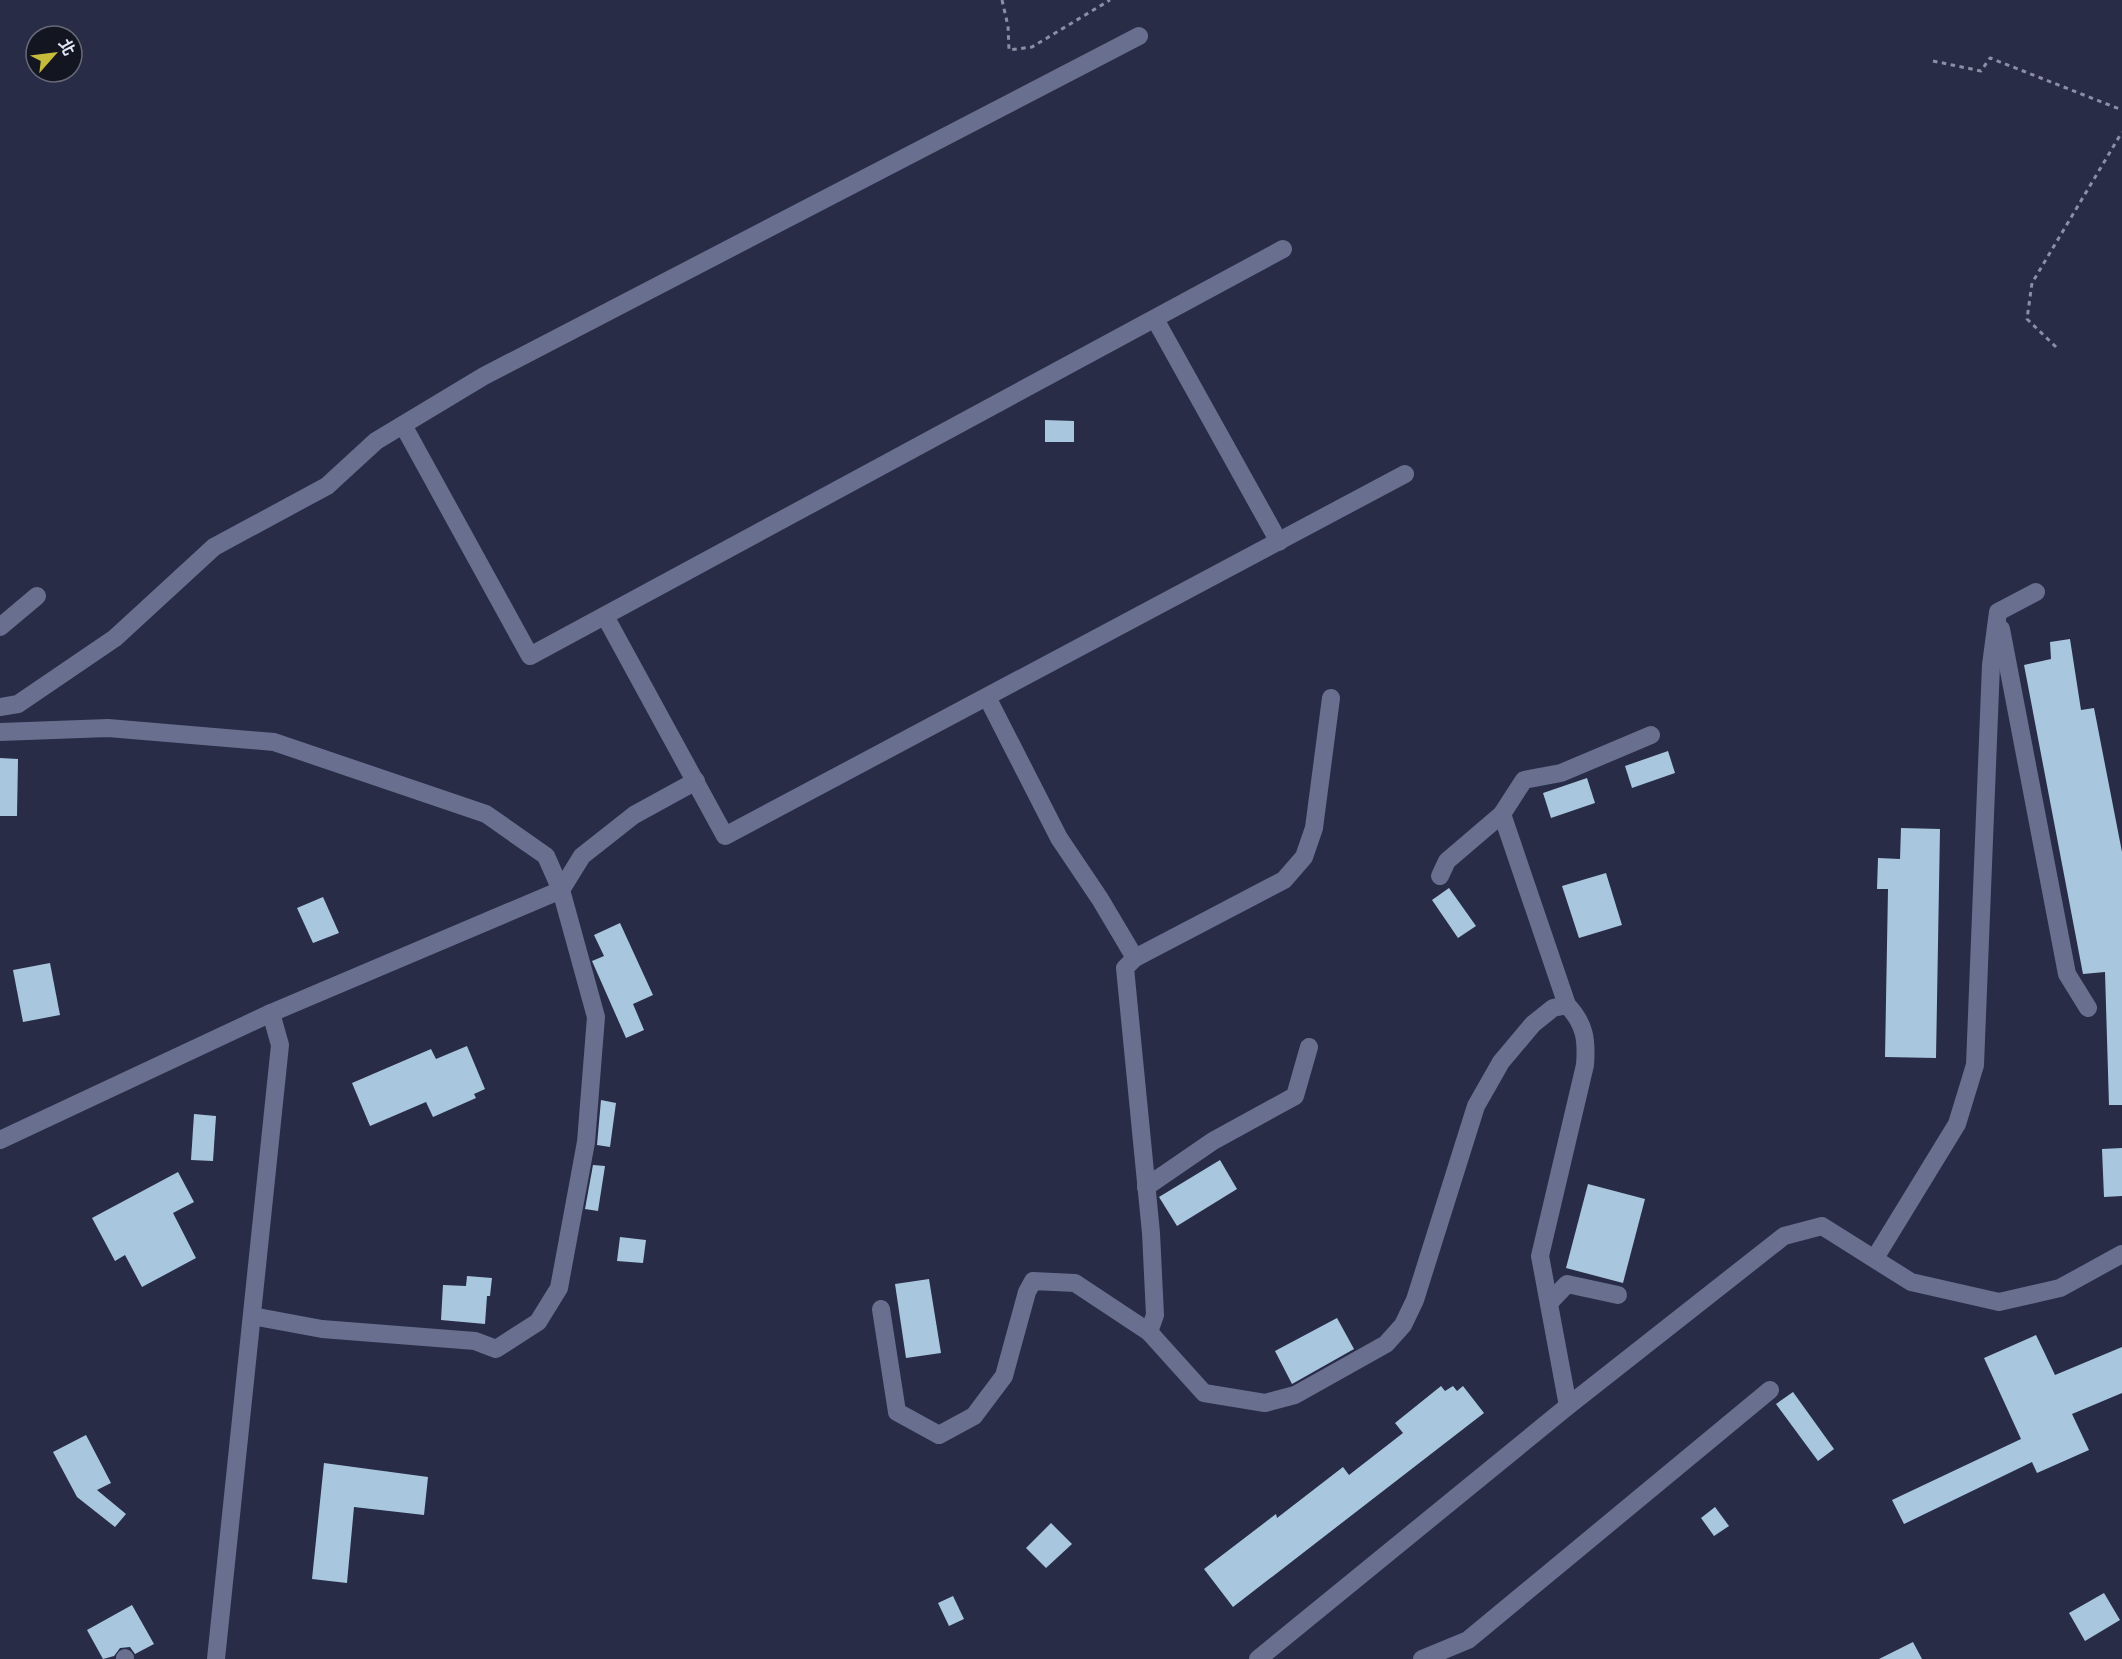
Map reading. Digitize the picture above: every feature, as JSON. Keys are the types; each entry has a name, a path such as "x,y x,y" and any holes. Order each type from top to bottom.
{"lane":[{"path":"0,707 18,704 115,638 214,547 327,486 376,441 403,425 505,365 1139,36"},
{"path":"403,425 530,656 1283,249"},
{"path":"1155,319 1279,542"},
{"path":"605,616 726,836 1405,474"},
{"path":"1998,612 2036,592"},
{"path":"0,627 37,596"},
{"path":"1998,612 2067,974 2088,1008"},
{"path":"1875,1258 1958,1124 1975,1065 1991,665 1998,612"},
{"path":"987,697 1059,838 1100,899 1135,958"},
{"path":"1149,1332 1155,1315 1151,1233 1125,968 1135,958 1284,880 1304,856 1314,828 1331,698"},
{"path":"0,732 108,728 274,742 486,814 546,856 561,890 596,1017 586,1142 559,1288 538,1322 496,1349 475,1341 322,1329 252,1316"},
{"path":"1440,876 1447,861 1502,814 1524,780 1561,773 1651,735"},
{"path":"0,1140 271,1013 561,890 582,856 634,814 696,781"},
{"path":"1502,814 1567,1005 1578,1016 1587,1042 1585,1065 1540,1256 1568,1406"},
{"path":"881,1309 897,1412 939,1435 974,1416 1004,1376 1027,1292 1033,1281 1075,1283 1149,1332 1204,1393 1265,1403 1295,1395 1386,1344 1403,1325 1415,1300 1476,1106 1501,1062 1533,1024 1553,1008 1567,1005"},
{"path":"216,1659 280,1045 271,1013"},
{"path":"1146,1187 1213,1142 1295,1096 1309,1047"},
{"path":"1258,1659 1568,1406 1784,1236 1822,1226 1911,1282 1999,1302 2060,1288 2122,1254"},
{"path":"1549,1304 1567,1284 1618,1295"},
{"path":"1422,1659 1468,1640 1770,1390"}],"path":[{"path":"1002,0 1008,26 1009,50 1032,47 1110,0"},
{"path":"1933,61 1981,71 1990,58 2122,110"},
{"path":"2056,347 2027,320 2032,283 2122,132"}],"building":[{"path":"1045,420 1074,421 1074,442 1045,442"},
{"path":"2070,639 2081,710 2094,708 2122,852 2122,1105 2109,1105 2105,972 2083,974 2024,665 2051,659 2050,642"},
{"path":"1668,751 1675,773 1632,788 1625,766"},
{"path":"0,758 18,759 17,816 0,816"},
{"path":"1587,778 1595,803 1551,818 1543,793"},
{"path":"1901,828 1940,829 1936,1058 1885,1057 1888,889 1877,889 1878,858 1900,859"},
{"path":"1606,873 1622,925 1579,938 1562,886"},
{"path":"1449,888 1476,926 1458,938 1432,900"},
{"path":"323,897 339,933 313,943 297,908"},
{"path":"620,923 653,995 633,1004 644,1030 626,1038 592,961 604,956 594,935"},
{"path":"50,963 60,1015 23,1022 13,970"},
{"path":"467,1046 485,1089 474,1094 476,1098 433,1117 426,1102 370,1126 352,1083 431,1049 436,1059"},
{"path":"601,1100 616,1103 610,1147 597,1145"},
{"path":"194,1114 216,1116 213,1161 191,1160"},
{"path":"2122,1148 2122,1196 2104,1197 2102,1149"},
{"path":"1220,1160 1237,1189 1177,1226 1159,1197"},
{"path":"593,1165 605,1166 598,1211 585,1209"},
{"path":"178,1172 194,1202 173,1213 196,1258 142,1287 125,1255 115,1261 92,1218"},
{"path":"1588,1184 1645,1199 1623,1283 1566,1268"},
{"path":"620,1237 646,1240 643,1263 617,1261"},
{"path":"467,1276 492,1278 490,1296 487,1296 485,1324 441,1320 443,1285 466,1286"},
{"path":"929,1279 941,1353 906,1358 895,1284"},
{"path":"1337,1318 1354,1349 1292,1384 1275,1351"},
{"path":"2036,1335 2055,1375 2122,1347 2122,1393 2072,1414 2089,1450 2037,1473 2032,1462 1904,1524 1892,1500 2021,1439 1984,1358"},
{"path":"1441,1386 1445,1391 1453,1386 1457,1391 1463,1386 1484,1413 1233,1607 1204,1569 1276,1514 1277,1518 1343,1467 1349,1475 1403,1433 1395,1423"},
{"path":"1793,1392 1834,1449 1818,1461 1776,1404"},
{"path":"86,1435 111,1483 97,1490 126,1514 115,1527 77,1497 53,1452"},
{"path":"324,1463 428,1477 424,1515 354,1507 347,1583 312,1579"},
{"path":"1715,1507 1729,1526 1714,1536 1701,1518"},
{"path":"1051,1523 1072,1544 1046,1568 1026,1548"},
{"path":"2104,1593 2120,1620 2085,1641 2069,1613"},
{"path":"953,1596 964,1619 949,1626 938,1603"},
{"path":"132,1605 154,1644 135,1654 130,1647 120,1648 114,1656 103,1659 87,1630"},
{"path":"1913,1642 1922,1659 1879,1659"}]}
